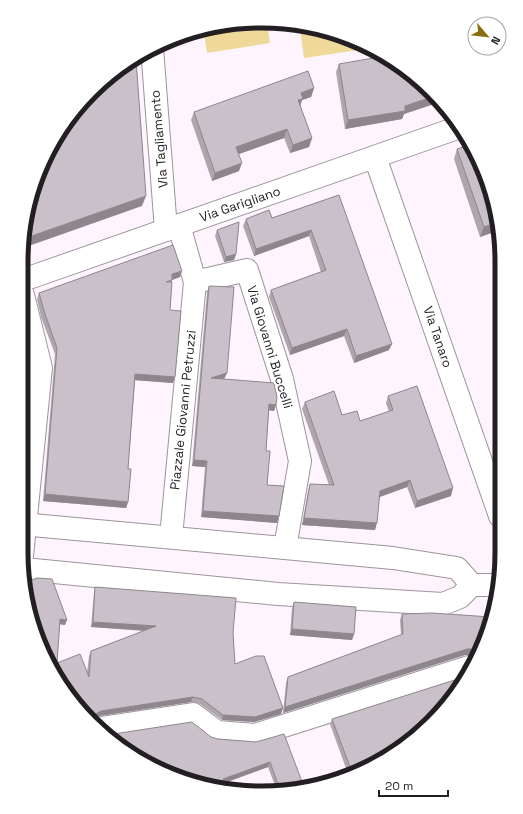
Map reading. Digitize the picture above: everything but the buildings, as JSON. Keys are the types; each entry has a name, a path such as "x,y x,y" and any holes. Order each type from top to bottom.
{"street":[{"name":"Via Tagliamento","path":"153,55 173,227 196,282"},
{"name":"Via Garigliano","path":"28,278 454,129"},
{"name":"Via Tanaro","path":"375,157 495,502"},
{"name":"Via Giovanni Buccelli","path":"196,282 247,270 282,379 300,461 285,548"},
{"name":"Piazzale Giovanni Petruzzi","path":"171,537 196,282"},
{"path":"28,315 41,368 28,481"},
{"path":"28,524 393,558 458,568 472,585"},
{"path":"28,569 278,594 443,604 460,597 472,585 493,585"},
{"path":"107,727 193,714 218,732 255,735 463,670"}],"shaded area":[{"path":"246,28 268,28 270,43 207,53 204,35"},
{"path":"300,31 337,40 360,50 304,58"}]}
